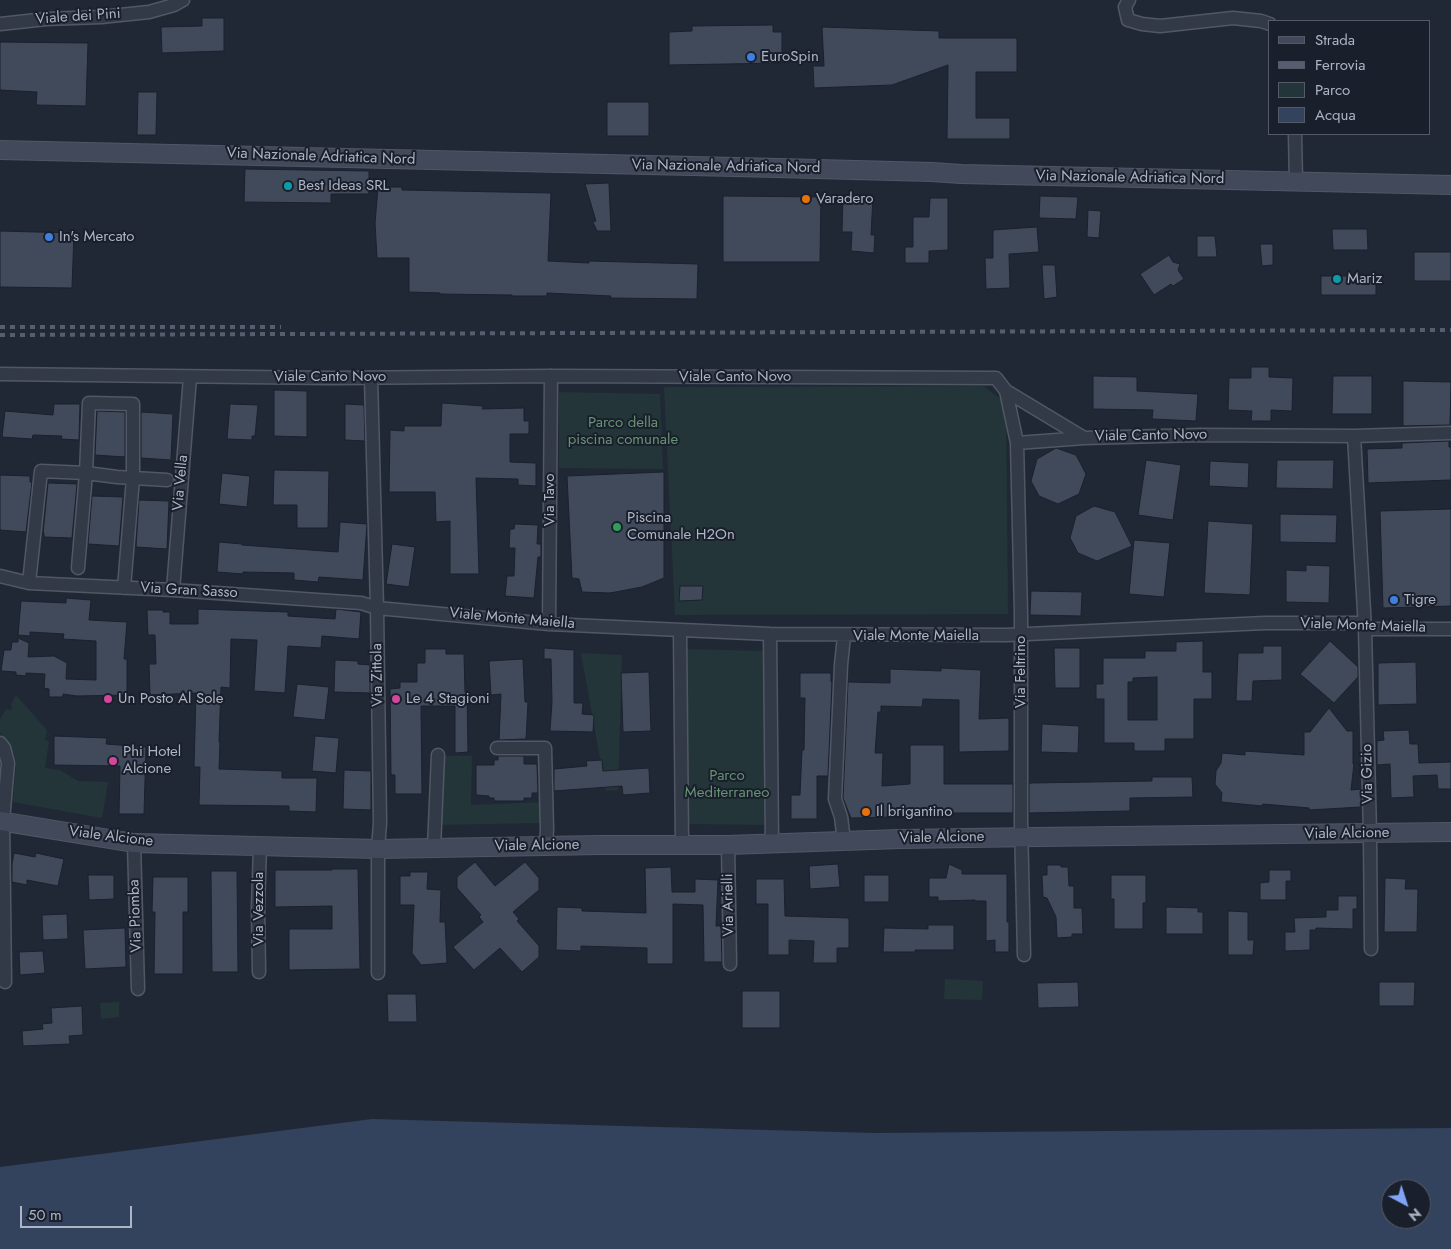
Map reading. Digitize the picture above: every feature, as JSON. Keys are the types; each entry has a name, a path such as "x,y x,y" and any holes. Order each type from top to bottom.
{"street":[{"name":"Viale dei Pini","path":"0,24 149,12 174,5 183,0"},
{"path":"1129,0 1125,7 1128,20 1142,24 1160,26 1233,18 1268,23"},
{"path":"1296,135 1296,182"},
{"name":"Via Nazionale Adriatica Nord","path":"0,150 768,167 962,174 1451,185"},
{"name":"Viale Canto Novo","path":"0,374 371,378 551,376 996,378 1006,391 1084,438 1200,435 1354,436 1451,433"},
{"name":"Via Tavo","path":"549,624 551,376"},
{"name":"Via Vella","path":"173,590 190,377"},
{"name":"Via Zittola","path":"371,378 380,823 378,849 378,973"},
{"name":"Via Feltrino","path":"1006,391 1017,443 1024,955"},
{"path":"78,568 86,473 89,403 134,404 133,478 124,588"},
{"name":"Via Gizio","path":"1354,436 1365,626 1371,949"},
{"path":"1017,443 1084,438"},
{"path":"29,583 40,471 167,480"},
{"name":"Via Gran Sasso","path":"0,576 29,583 173,590 361,603 377,608"},
{"name":"Viale Monte Maiella","path":"377,608 549,624 680,631 844,636 964,636 1265,623 1451,629"},
{"path":"680,631 682,845"},
{"path":"770,634 772,843"},
{"path":"844,636 835,799 841,817 844,841"},
{"path":"0,743 4,748 8,763 1,821 5,982"},
{"path":"497,748 545,748 546,846"},
{"path":"434,848 438,755"},
{"name":"Viale Alcione","path":"1,821 134,843 378,849 728,845 1022,837 1451,832"},
{"name":"Via Piomba","path":"134,843 138,989"},
{"name":"Via Arielli","path":"728,845 730,964"},
{"name":"Via Vezzola","path":"259,972 258,908 260,846"}],"green space":[{"path":"983,386 1006,403 1008,614 675,615 664,387"},
{"name":"Parco della piscina comunale","path":"559,392 660,394 663,469 559,468"},
{"name":"Parco Mediterraneo","path":"685,649 764,651 769,825 688,824"},
{"path":"581,653 622,655 618,790 606,791"},
{"path":"16,695 47,730 45,740 49,741 45,768 60,770 78,781 108,782 102,818 13,802 16,762 13,751 0,732 0,719 6,709 11,710 11,704"},
{"path":"444,756 472,756 471,805 541,802 543,823 437,825"},
{"path":"945,979 983,981 982,1000 944,999"},
{"path":"119,1002 119,1017 101,1019 100,1003"}],"water":[{"path":"372,1119 875,1133 1451,1128 1451,1249 0,1249 0,1167"}],"building":[{"path":"202,18 224,18 224,51 162,53 161,27 202,26"},
{"path":"773,25 773,32 782,32 782,63 669,65 669,32 692,31 692,26"},
{"path":"822,27 939,31 939,38 1017,38 1017,72 976,72 976,118 1010,118 1010,139 947,139 948,65 892,85 814,88 813,66 824,66"},
{"path":"0,42 88,43 86,106 36,105 37,92 0,90"},
{"path":"138,92 157,92 156,135 137,135"},
{"path":"607,102 649,102 649,136 607,136"},
{"name":"Best Ideas SRL","path":"245,169 369,171 369,194 331,194 331,203 244,202"},
{"path":"609,183 611,231 597,231 593,222 596,221 585,184"},
{"path":"378,187 402,187 402,190 551,193 548,261 698,264 697,299 610,298 611,296 547,293 547,296 512,296 409,292 409,258 377,258 375,223"},
{"path":"723,196 821,197 820,262 723,262"},
{"path":"843,196 873,197 871,235 875,235 874,253 851,251 852,232 842,232"},
{"path":"1040,196 1078,197 1076,219 1039,218"},
{"path":"930,198 948,198 948,250 929,251 929,263 905,263 905,247 913,247 913,217 929,217"},
{"path":"1088,210 1101,211 1099,238 1087,237"},
{"path":"1037,227 1039,252 1009,254 1010,288 986,289 985,258 993,258 993,230"},
{"path":"1332,229 1367,229 1368,250 1333,250"},
{"path":"0,231 74,233 72,288 0,287"},
{"path":"1197,236 1215,236 1217,257 1197,257"},
{"path":"1260,244 1273,244 1273,265 1262,266"},
{"path":"1414,252 1451,252 1451,281 1414,281"},
{"path":"1169,255 1173,262 1180,264 1178,270 1184,279 1173,286 1171,284 1154,295 1140,274"},
{"path":"1042,265 1055,265 1057,297 1044,299"},
{"path":"1321,276 1376,276 1376,295 1321,295"},
{"path":"1251,367 1269,367 1269,377 1293,378 1292,411 1271,410 1271,421 1251,421 1252,411 1228,410 1229,378 1251,378"},
{"path":"1093,376 1137,377 1137,391 1198,394 1196,421 1152,419 1153,410 1093,409"},
{"path":"1333,376 1372,376 1372,414 1332,414"},
{"path":"1403,381 1451,382 1450,425 1403,426"},
{"path":"274,390 307,391 307,437 274,436"},
{"path":"442,403 483,406 482,409 524,408 524,421 529,421 529,434 510,434 510,462 536,463 536,486 518,485 518,479 476,478 479,574 450,574 450,521 436,522 435,492 389,492 390,430 404,431 404,426 441,426"},
{"path":"54,404 80,404 79,440 61,439 62,436 33,435 32,439 2,437 5,411 53,415"},
{"path":"230,404 258,405 255,436 252,436 252,440 227,439"},
{"path":"345,404 364,405 365,441 345,440"},
{"path":"97,411 125,412 125,457 95,455"},
{"path":"141,412 173,414 171,460 141,458"},
{"path":"1449,441 1449,447 1451,447 1451,480 1368,483 1367,449 1402,448 1402,443"},
{"path":"1056,448 1076,455 1086,474 1079,494 1058,504 1039,496 1031,481 1037,459"},
{"path":"1146,460 1181,465 1173,520 1138,515"},
{"path":"1277,460 1334,460 1333,489 1276,488"},
{"path":"1210,461 1249,463 1248,488 1209,486"},
{"path":"274,470 329,471 328,528 297,528 297,505 273,505"},
{"name":"Piscina Comunale H2On","path":"664,472 664,578 642,587 610,593 582,592 579,579 572,578 567,476"},
{"path":"222,473 250,476 247,507 219,504"},
{"path":"0,475 30,476 30,482 32,482 26,532 0,530"},
{"path":"48,483 77,484 72,538 44,537"},
{"path":"92,496 123,497 119,546 88,544"},
{"path":"139,500 169,501 167,549 136,547"},
{"path":"1094,506 1115,512 1132,546 1097,561 1078,553 1070,538 1076,516"},
{"path":"1451,509 1451,606 1383,608 1380,511"},
{"path":"1280,514 1337,515 1336,543 1280,542"},
{"path":"1208,521 1253,524 1250,595 1204,593"},
{"path":"340,522 367,524 363,580 319,577 318,582 294,580 294,573 243,572 243,574 217,572 219,542 338,552"},
{"path":"515,524 538,525 537,544 541,544 541,557 538,557 534,598 505,596 507,576 514,576 515,548 509,548 510,529 514,529"},
{"path":"1134,540 1170,543 1164,597 1129,594"},
{"path":"392,544 415,547 409,587 386,584"},
{"path":"1306,565 1330,566 1329,603 1286,602 1286,570 1306,571"},
{"path":"680,586 703,586 702,600 679,601"},
{"path":"1031,591 1082,592 1081,616 1030,615"},
{"path":"66,598 91,600 89,620 127,622 124,659 127,659 127,695 77,696 63,694 63,697 49,697 49,689 44,688 45,674 26,673 26,676 16,675 16,672 1,671 4,650 11,650 12,642 18,642 18,638 29,643 28,657 54,656 67,663 66,679 96,680 96,641 63,639 64,634 30,632 30,636 18,635 21,601 66,603"},
{"path":"198,609 288,612 288,616 335,619 336,609 361,612 359,639 322,636 321,648 288,646 285,693 254,691 257,640 231,639 230,688 221,687 219,769 282,771 282,778 317,778 316,812 289,811 289,806 199,805 200,767 194,767 196,693 150,695 149,664 156,664 155,635 148,635 147,610 170,612 170,624 198,624"},
{"path":"1203,641 1203,672 1212,672 1212,699 1194,699 1194,739 1165,739 1165,751 1134,751 1134,743 1104,743 1104,699 1096,699 1096,684 1103,684 1103,658 1145,658 1145,651 1176,651 1176,642","holes":["1157,677 1157,720 1128,720 1128,682 1133,682 1133,678"]},
{"path":"1330,641 1358,667 1358,677 1334,703 1300,674"},
{"path":"1263,646 1282,646 1282,680 1253,681 1252,701 1236,701 1238,653 1263,653"},
{"path":"544,648 574,650 574,703 583,703 582,714 594,715 593,732 550,731 552,702 551,659 544,659"},
{"path":"1054,648 1080,648 1080,688 1055,688"},
{"path":"425,649 446,649 446,654 464,654 468,752 455,753 455,706 421,706 422,794 395,794 395,775 391,775 390,689 400,688 400,682 417,682 417,663 425,663"},
{"path":"523,659 525,702 528,702 526,739 499,740 501,694 491,695 489,661"},
{"path":"335,660 358,661 358,664 370,665 370,693 334,692"},
{"path":"1416,662 1417,704 1378,705 1378,663"},
{"path":"941,668 981,670 979,719 1009,718 1009,751 959,752 959,700 923,699 922,707 881,706 881,712 878,712 875,753 883,753 882,786 910,784 910,745 944,745 944,784 1013,784 1013,813 893,813 893,817 851,818 843,798 848,682 890,683 890,669 941,671"},
{"path":"649,672 651,731 623,732 621,673"},
{"path":"800,673 831,673 828,776 817,776 817,819 791,819 791,795 800,795 802,750 804,750 805,698 800,698"},
{"path":"297,684 329,687 325,720 293,717"},
{"path":"1329,708 1347,731 1353,731 1354,764 1351,790 1361,789 1361,807 1309,810 1309,808 1221,802 1222,793 1215,784 1216,771 1221,763 1222,753 1245,755 1245,751 1304,755 1304,732 1310,732"},
{"path":"1042,724 1079,726 1078,753 1041,752"},
{"path":"1409,730 1410,744 1418,744 1419,763 1451,762 1451,789 1438,789 1437,775 1413,776 1414,797 1391,798 1390,764 1377,765 1377,741 1384,740 1383,731"},
{"path":"54,736 107,738 106,744 146,747 144,814 119,814 120,766 54,765"},
{"path":"315,736 339,738 336,773 312,771"},
{"path":"498,756 524,756 524,764 537,764 538,793 532,793 532,798 524,798 524,801 494,801 494,798 489,798 489,796 476,795 476,765 494,765 494,760 498,760"},
{"path":"602,760 603,771 649,768 650,793 623,795 622,786 554,791 554,769 587,766 586,761"},
{"path":"344,770 371,771 371,810 343,809"},
{"path":"1152,777 1192,777 1193,797 1130,798 1130,811 1029,813 1029,784 1031,783 1152,781"},
{"path":"14,853 35,857 36,853 64,859 58,886 27,880 27,885 12,882"},
{"path":"475,862 495,886 525,862 539,878 539,890 513,912 519,919 517,921 539,946 539,957 522,972 500,948 474,970 453,947 483,922 479,917 481,915 457,888 457,877"},
{"path":"838,864 840,887 810,889 809,866"},
{"path":"949,864 962,870 962,874 1007,874 1009,952 995,952 995,940 986,941 986,901 938,901 938,897 929,897 929,878 946,878"},
{"path":"1047,865 1068,867 1069,886 1074,886 1074,908 1082,908 1083,934 1072,934 1072,937 1057,938 1056,917 1047,898 1043,897 1042,875 1047,875"},
{"path":"671,867 672,892 695,892 695,879 718,880 716,926 721,926 722,962 704,962 703,905 673,904 673,964 647,964 647,948 581,946 581,951 556,950 557,907 582,908 582,911 646,913 645,868"},
{"path":"358,869 360,969 289,970 289,929 332,929 332,906 275,907 275,870"},
{"path":"1269,870 1291,870 1291,881 1286,881 1286,900 1260,900 1260,883 1269,882"},
{"path":"211,871 237,871 238,972 212,972"},
{"path":"410,872 428,872 427,889 441,890 440,922 445,922 447,963 421,965 412,953 414,905 400,905 400,876 410,876"},
{"path":"88,875 114,875 114,899 89,900"},
{"path":"864,875 889,875 889,902 864,902"},
{"path":"1111,875 1146,875 1146,903 1143,903 1143,929 1114,929 1114,899 1111,899"},
{"path":"153,877 188,877 188,912 183,912 183,974 154,974 155,912 152,912"},
{"path":"1385,878 1406,879 1405,889 1418,889 1417,932 1384,932"},
{"path":"756,879 784,879 785,916 849,918 849,948 837,948 837,963 813,963 814,941 789,940 789,955 768,955 768,904 756,904"},
{"path":"1338,896 1357,896 1357,909 1353,909 1353,929 1316,928 1316,930 1310,930 1310,950 1285,951 1285,932 1295,932 1294,918 1326,917 1326,910 1338,910"},
{"path":"1166,907 1198,908 1198,912 1203,912 1203,934 1166,934"},
{"path":"1228,911 1248,912 1248,940 1254,940 1253,955 1228,955"},
{"path":"67,914 68,939 43,940 42,915"},
{"path":"928,925 954,925 954,950 883,952 884,928 928,929"},
{"path":"125,928 126,967 85,969 83,930"},
{"path":"43,951 45,973 20,975 19,952"},
{"path":"1078,982 1079,1007 1038,1008 1037,983"},
{"path":"1379,982 1415,982 1414,1006 1379,1006"},
{"path":"742,991 780,991 780,1028 742,1028"},
{"path":"387,994 416,994 417,1022 388,1022"},
{"path":"82,1006 83,1035 69,1036 70,1044 23,1046 22,1031 43,1029 42,1024 52,1023 51,1008"}],"railway":[{"path":"0,327 281,327"},
{"path":"0,335 1451,330"}],"place":[{"name":"EuroSpin","path":"751,57"},
{"name":"Best Ideas SRL","path":"288,186"},
{"name":"Varadero","path":"806,199"},
{"name":"In's Mercato","path":"49,237"},
{"name":"Mariz","path":"1337,279"},
{"name":"Piscina Comunale H2On","path":"617,527"},
{"name":"Tigre","path":"1394,600"},
{"name":"Un Posto Al Sole","path":"108,699"},
{"name":"Le 4 Stagioni","path":"396,699"},
{"name":"Phi Hotel Alcione","path":"113,761"},
{"name":"Il brigantino","path":"866,812"}]}
